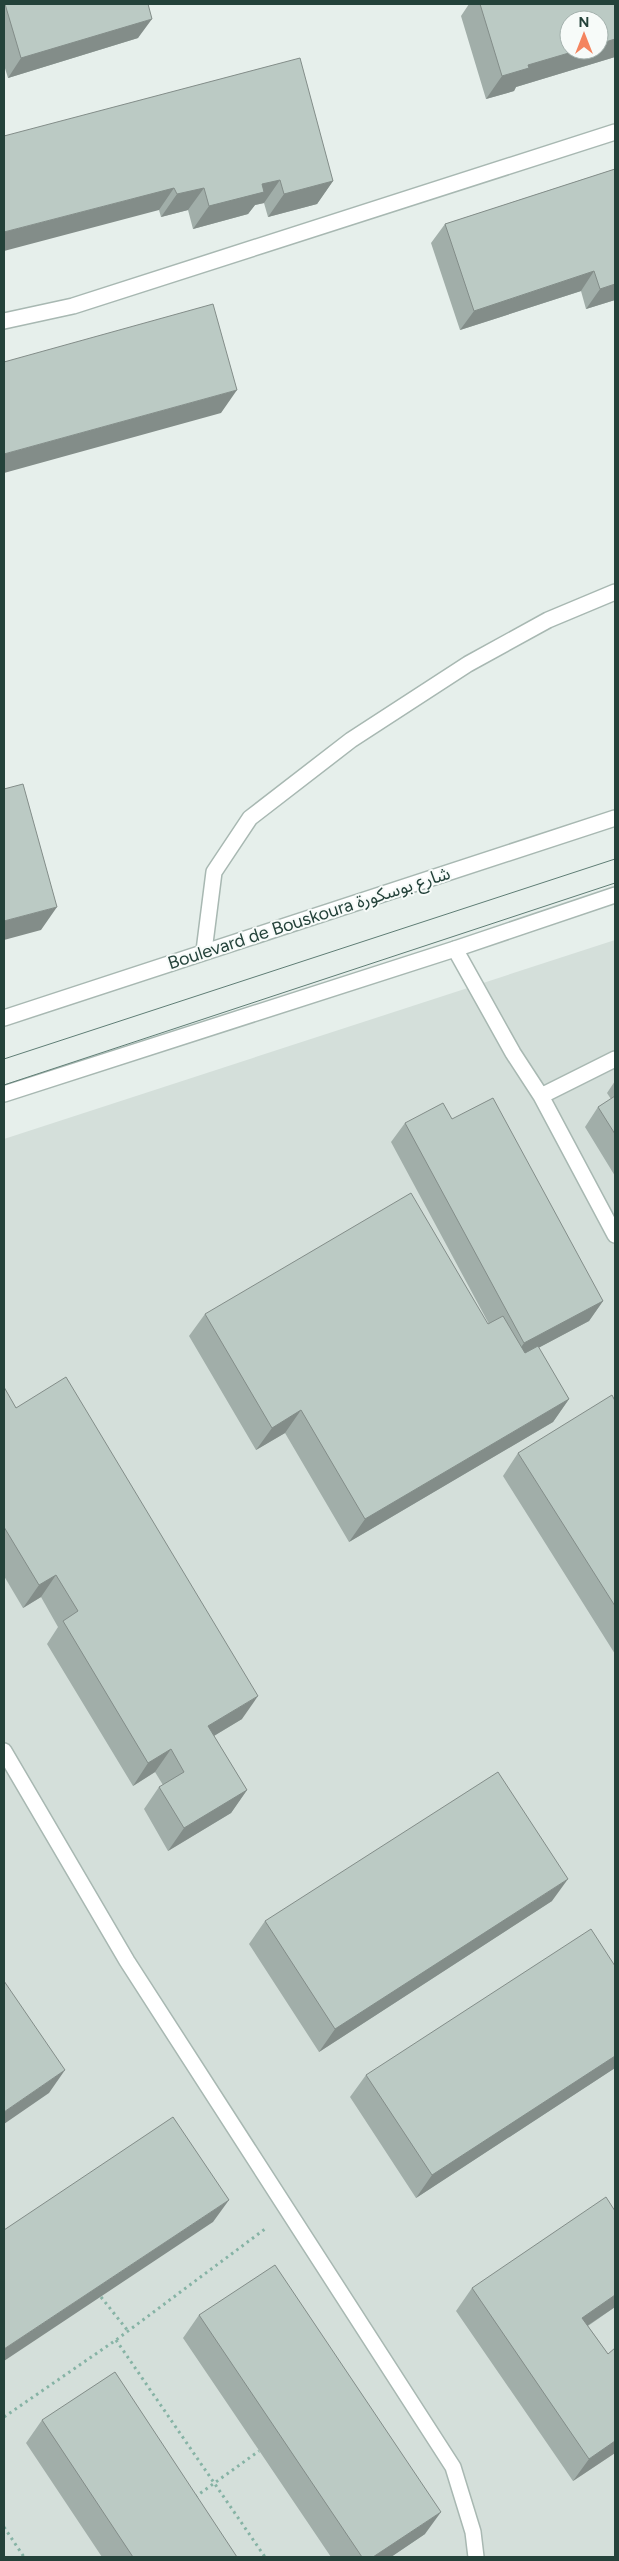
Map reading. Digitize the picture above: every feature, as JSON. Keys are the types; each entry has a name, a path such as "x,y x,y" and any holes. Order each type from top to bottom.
{"street":[{"path":"4,322 73,306 615,132"},
{"path":"204,951 214,872 250,818 350,740 468,664 548,620 615,592"},
{"name":"Boulevard de Bouskoura شارع بوسكورة","path":"4,1018 615,818"},
{"path":"4,1094 455,949 615,895"},
{"path":"455,949 513,1053 541,1096 615,1235"},
{"path":"541,1096 615,1059"},
{"path":"4,1751 127,1961 453,2467 473,2532 476,2557"}],"path":[{"path":"4,2416 116,2340 289,2211"},
{"path":"101,2297 128,2331"},
{"path":"116,2340 265,2557"},
{"path":"191,2500 259,2451"},
{"path":"4,2526 24,2557"}],"shaded area":[{"path":"615,940 615,2557 4,2557 4,1139"}],"building":[{"path":"5,4 148,4 152,19 21,58"},
{"path":"480,4 615,4 615,39 609,41 609,10 559,10 559,56 528,65 529,68 502,76"},
{"path":"300,58 333,181 284,194 280,180 262,184 264,192 209,206 204,188 177,194 174,188 4,232 4,136"},
{"path":"615,169 615,284 600,289 594,271 474,311 445,224"},
{"path":"213,304 237,390 4,454 4,362"},
{"path":"23,784 57,907 4,921 4,789"},
{"path":"615,1096 615,1134 598,1107"},
{"path":"493,1098 603,1301 524,1343 405,1123 443,1103 452,1119"},
{"path":"411,1193 488,1324 503,1316 525,1353 538,1346 569,1399 365,1519 301,1410 272,1428 205,1314"},
{"path":"66,1377 258,1696 208,1726 247,1790 184,1828 159,1787 184,1772 171,1749 148,1763 63,1621 78,1611 56,1575 39,1585 4,1527 4,1387 16,1408"},
{"path":"612,1395 615,1401 615,1606 518,1453"},
{"path":"498,1772 568,1879 335,2029 265,1921"},
{"path":"591,1929 615,1966 615,2056 432,2175 366,2075"},
{"path":"4,1981 65,2070 4,2112"},
{"path":"173,2117 229,2200 4,2349 4,2230"},
{"path":"606,2197 615,2211 615,2295 582,2318 608,2354 615,2348 615,2441 589,2459 472,2288"},
{"path":"275,2265 441,2512 373,2557 362,2557 199,2315"},
{"path":"115,2372 237,2557 133,2557 42,2420"}],"tram line":[{"path":"4,1059 615,859"},
{"path":"4,1085 615,883"}]}
